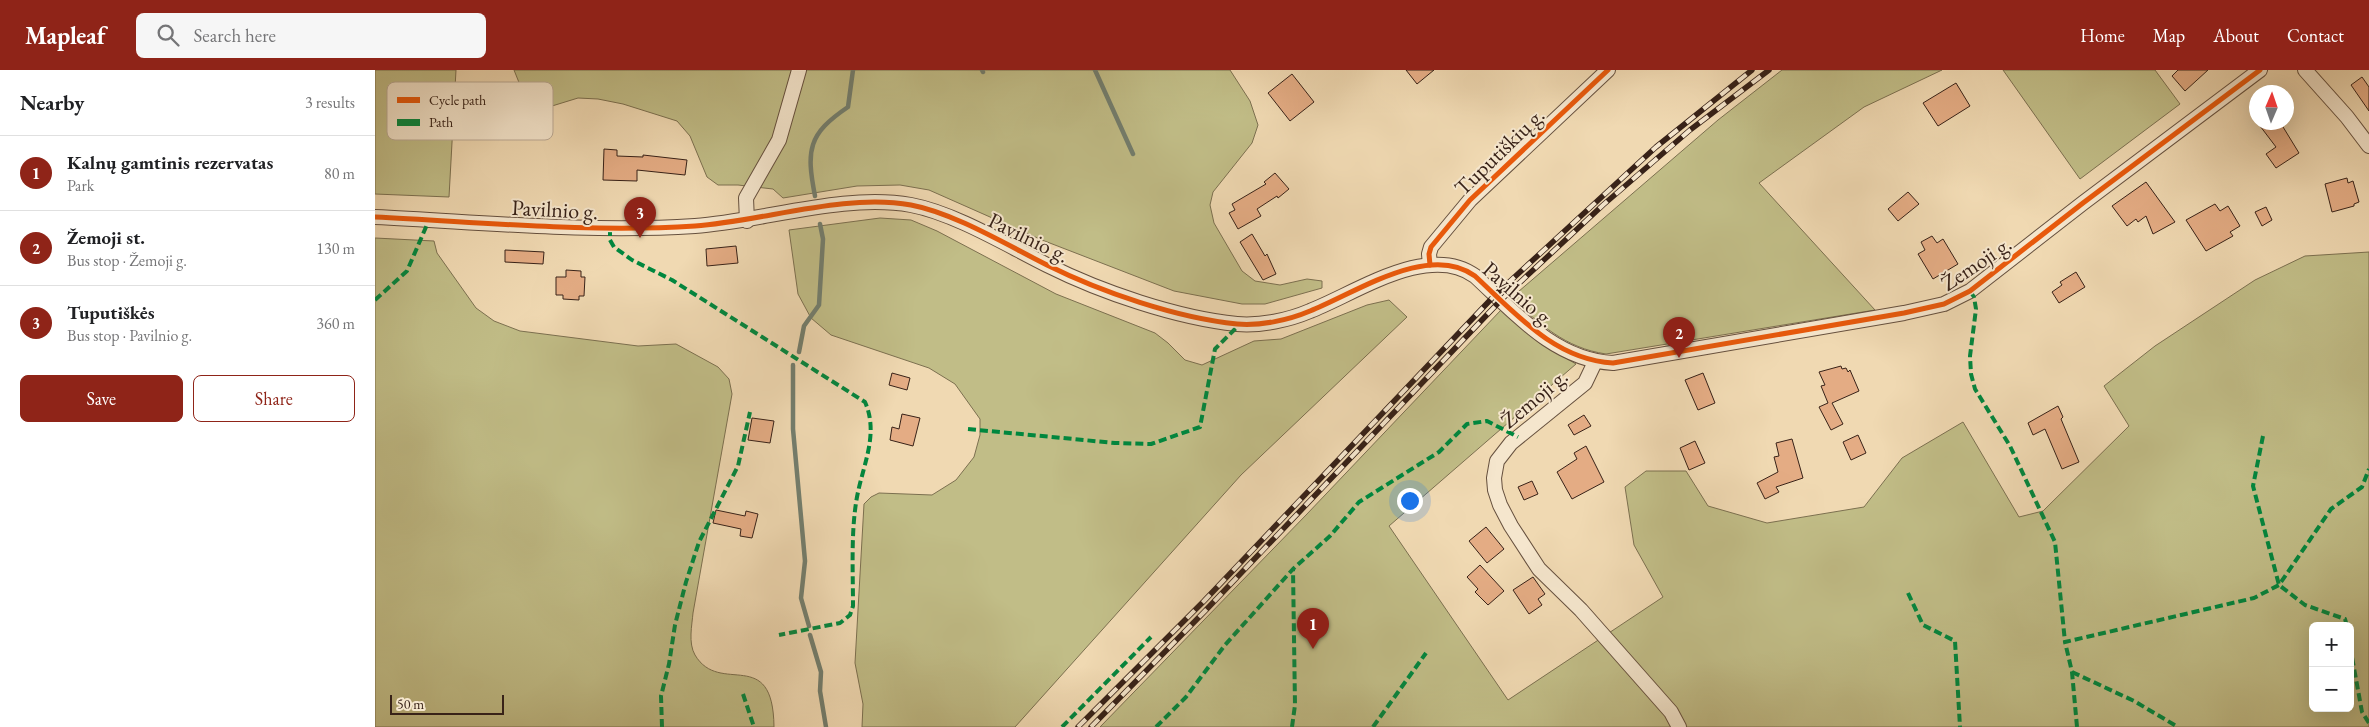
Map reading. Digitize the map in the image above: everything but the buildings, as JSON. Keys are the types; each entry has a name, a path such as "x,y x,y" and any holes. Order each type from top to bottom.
{"street":[{"path":"747,221 746,198 779,140 799,70"},
{"name":"Tuputiškių g.","path":"1430,265 1429,254 1431,247 1470,200 1608,70"},
{"name":"Žemoji g.","path":"1679,727 1671,712 1581,610 1539,568 1511,526 1500,505 1493,478 1497,461 1511,443 1585,384 1595,362 1634,361 1904,313 1944,304 1970,291 2090,197 2260,70"},
{"path":"2305,70 2347,117 2369,146"},
{"name":"Pavilnio g.","path":"375,217 610,228 697,226 747,221 864,202 912,205 935,211 1056,269 1111,292 1167,309 1240,324 1282,320 1307,312 1393,274 1430,265 1452,265 1466,270 1547,340 1575,355 1595,362"}],"shaded area":[{"path":"375,70 456,70 455,82 387,82 387,140 452,140 449,197 375,194"},
{"path":"514,70 1230,70 1250,101 1258,125 1252,143 1213,192 1210,205 1214,223 1242,271 1255,281 1280,285 1307,279 1322,281 1322,288 1265,304 1242,304 1174,291 1042,240 929,190 900,185 857,186 783,198 773,189 718,185 707,177 690,136 677,121 623,104 598,99 578,98 553,106 553,82 519,82"},
{"path":"1782,70 1942,70 1864,107 1759,183 1875,310 1606,354 1578,346 1554,334 1511,298 1718,120"},
{"path":"2003,70 2155,70 2180,104 2080,179"},
{"path":"880,218 911,220 937,231 1056,294 1155,333 1185,360 1202,365 1254,341 1281,339 1367,305 1389,300 1407,317 1241,475 1015,727 862,727 863,704 855,663 864,504 871,497 879,493 932,495 956,480 974,457 980,435 980,419 955,384 929,368 831,335 811,318 798,294 789,230"},
{"path":"375,238 434,241 437,253 476,308 494,321 520,331 638,346 676,344 718,367 729,379 732,394 693,613 692,645 695,655 706,667 718,672 755,679 765,687 771,702 774,727 375,727"},
{"path":"2369,252 2369,727 1100,727 1307,514 1501,310 1538,342 1576,364 1389,526 1508,700 1663,597 1634,545 1625,487 1646,471 1686,471 1708,506 1767,523 1864,507 1902,458 1963,422 2019,517 2043,511 2129,426 2104,386 2155,346 2255,280 2305,256"}],"waterway":[{"path":"815,196 811,166 813,144 825,126 848,107 853,70"},
{"path":"1095,70 1133,154"},
{"path":"799,352 804,326 819,305 823,239 820,224"},
{"path":"793,365 793,429 805,561 801,598 809,626"},
{"path":"810,635 821,672 820,691 826,727"}],"railway":[{"path":"1078,727 1204,601 1495,295 1656,147 1752,70"},
{"path":"1091,727 1205,611 1501,300 1603,205 1690,130 1769,70"}],"marked path":[{"path":"375,300 407,271 429,220"},
{"path":"610,228 610,240 614,247 632,260 672,280 865,402 871,427 868,452 858,490 854,516 853,606 850,615 840,623 779,635"},
{"path":"1970,291 1974,297 1976,309 1970,356 1971,374 1975,389 2010,446 2055,542 2065,642"},
{"path":"968,429 1115,443 1151,444 1200,427 1215,349 1240,324"},
{"path":"662,727 661,696 669,664 675,625 686,582 699,542 738,466 750,412"},
{"path":"1156,727 1186,697 1225,645 1293,569 1330,536 1359,502 1439,452 1467,424 1487,421 1518,437"},
{"path":"2263,436 2253,486 2279,585 2305,605 2345,619 2346,622"},
{"path":"2077,727 2072,672 2065,642 2254,598 2279,585 2331,509 2362,487 2369,469"},
{"path":"1292,727 1295,705 1293,569"},
{"path":"1908,593 1923,625 1955,641 1960,727"},
{"path":"1062,727 1151,637"},
{"path":"1373,727 1426,653"},
{"path":"2354,667 2362,712 2369,723"},
{"path":"2072,672 2134,701 2178,727"},
{"path":"743,694 754,727"}],"cycle path":[{"path":"1430,265 1429,254 1431,247 1470,200 1608,70"},
{"path":"375,217 575,228 655,228 721,223 831,205 885,202 911,205 928,209 962,222 1068,275 1115,294 1165,310 1237,324 1275,322 1293,317 1370,283 1415,267 1436,265 1457,267 1475,276 1521,319 1554,344 1592,360 1613,363 1904,313 1944,304 1970,291 2083,203 2260,70"}],"place":[{"name":"Tuputiškės","path":"640,238"},
{"name":"Žemoji st.","path":"1679,358"},
{"name":"Kalnų gamtinis rezervatas","path":"1313,649"}]}
